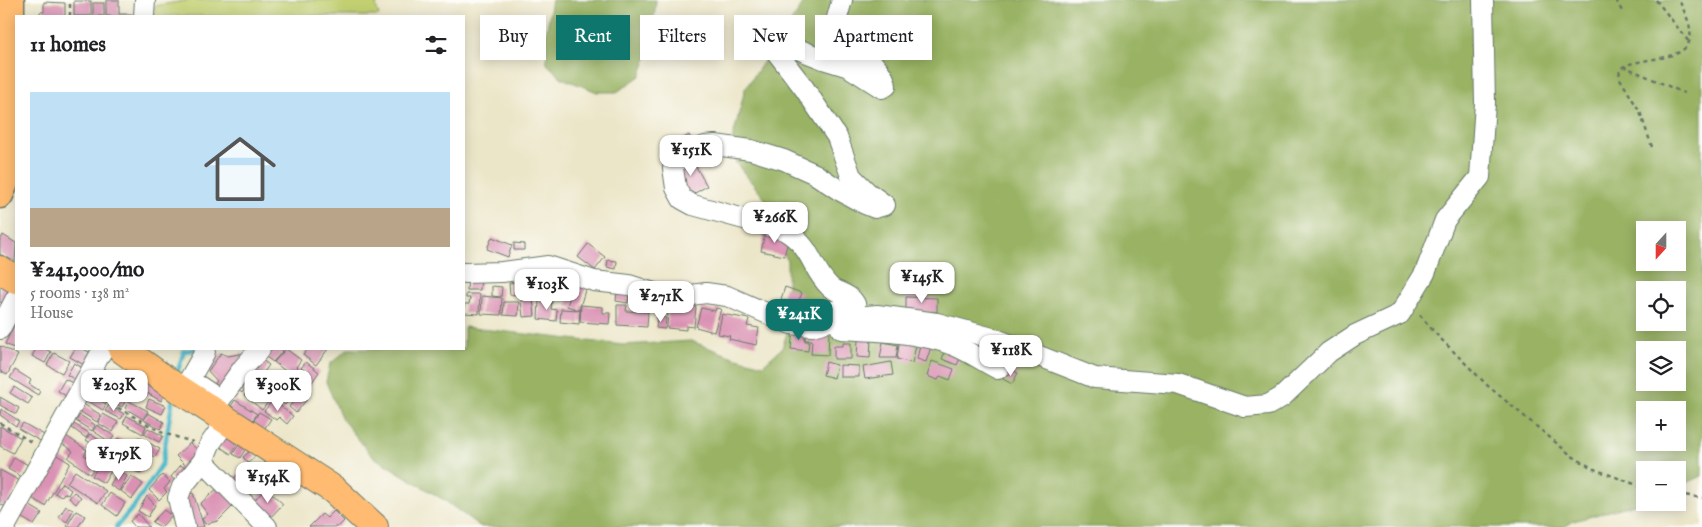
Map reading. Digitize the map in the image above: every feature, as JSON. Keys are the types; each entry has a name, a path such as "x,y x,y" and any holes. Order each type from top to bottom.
{"highway":[{"path":"0,270 15,278"},
{"path":"124,350 179,385 227,420 334,490 374,527"}],"main road":[{"path":"0,195 9,174 9,30 11,0"}],"street":[{"path":"144,15 146,0"},
{"path":"791,324 807,316 852,307 855,304 853,300 830,287 806,247 796,237 784,230 693,205 682,199 676,188 673,168 676,161 704,146 751,150 800,166 865,204 875,208 885,205 867,192 851,176 838,137 771,45 774,40 823,60 849,67 875,85 882,88 886,86 886,81 875,67 841,36 835,25 842,0"},
{"path":"812,326 837,319 877,316 937,323 996,339 1095,378 1178,384 1245,407 1268,405 1282,397 1329,352 1355,335 1400,314 1425,273 1445,220 1480,177 1485,103 1483,0"},
{"path":"465,272 502,272 548,266 594,281 629,285 669,298 706,293 727,296 791,324 882,331 924,337 954,345 998,369"},
{"path":"0,329 15,300"},
{"path":"4,527 48,451 102,350"},
{"path":"205,352 179,385 220,400 243,368 259,350"},
{"path":"185,527 178,498 182,487 203,461 210,444 227,420"},
{"path":"203,461 267,527"}],"path":[{"path":"70,0 70,15"},
{"path":"1616,0 1623,13"},
{"path":"1656,0 1690,42"},
{"path":"1652,146 1640,112 1619,78 1620,69 1634,62 1674,55 1687,47 1690,42 1690,28 1679,0"},
{"path":"1623,66 1684,93"},
{"path":"1408,301 1435,333 1488,386 1572,456 1594,469 1636,485"},
{"path":"82,388 162,433 174,436"},
{"path":"0,423 48,451"},
{"path":"1686,495 1702,498"}],"green space":[{"path":"190,0 379,0 376,6 379,15 153,15 155,6"},
{"path":"552,0 656,0 654,15 640,15 640,60 646,60 640,76 617,92 597,92 562,78 547,64 546,35"},
{"path":"806,0 1702,0 1702,476 1686,483 1686,461 1636,461 1636,504 1574,521 1564,527 481,527 444,500 372,456 342,419 326,382 330,364 347,350 465,350 465,327 623,345 691,341 733,357 763,365 782,348 788,330 787,261 769,204 736,163 732,141 745,89 765,60 805,60 805,15 796,15"}],"building":[{"path":"106,0 119,0 119,14 132,14 132,15 106,15"},
{"path":"74,1 91,1 91,15 74,15"},
{"path":"44,2 65,3 65,15 40,15 40,12 44,12"},
{"path":"93,3 104,3 104,15 93,15"},
{"path":"689,135 694,145 682,152 677,142"},
{"path":"691,158 707,186 690,196 677,174 679,164"},
{"path":"765,233 789,238 784,256 761,251"},
{"path":"3,235 15,242 15,263 0,254 0,241"},
{"path":"492,237 512,245 508,257 487,249"},
{"path":"514,243 524,244 524,250 514,250"},
{"path":"588,244 605,257 595,270 578,257"},
{"path":"608,260 617,261 616,269 607,267"},
{"path":"545,270 547,293 535,293 534,271"},
{"path":"468,275 481,276 480,290 467,290"},
{"path":"523,275 530,275 532,293 510,295 509,283 524,282"},
{"path":"555,276 566,279 561,295 551,292"},
{"path":"574,283 586,287 579,310 567,306"},
{"path":"0,285 13,289 5,304 0,302"},
{"path":"492,286 502,287 501,297 492,296"},
{"path":"785,287 802,293 797,305 781,299"},
{"path":"617,291 629,293 628,303 616,301"},
{"path":"466,294 480,294 479,314 465,313 465,304 469,304 470,298 466,298"},
{"path":"482,296 502,298 501,315 481,314"},
{"path":"906,297 937,298 937,312 906,311"},
{"path":"533,299 535,316 523,317 521,300"},
{"path":"539,300 552,301 551,309 557,310 556,321 538,319"},
{"path":"504,302 519,302 518,316 503,315"},
{"path":"581,305 603,307 603,313 610,313 609,324 580,322"},
{"path":"617,305 627,305 626,311 648,312 647,327 617,325"},
{"path":"673,305 696,307 694,327 686,326 686,330 667,328 668,310 673,310"},
{"path":"701,308 715,311 716,308 721,309 714,332 696,327"},
{"path":"561,309 580,310 579,324 560,322"},
{"path":"722,314 749,319 747,326 759,328 756,345 729,339 730,336 718,334"},
{"path":"657,317 666,318 665,329 656,328"},
{"path":"15,323 15,349 5,344"},
{"path":"793,329 805,331 804,341 809,341 808,351 791,349"},
{"path":"806,330 829,333 828,355 811,354 812,340 805,340"},
{"path":"900,337 916,346 912,363 897,359"},
{"path":"858,339 871,339 870,358 857,357"},
{"path":"921,340 932,344 926,362 917,359"},
{"path":"883,342 898,345 896,358 880,358"},
{"path":"843,343 851,343 851,359 834,359 834,346 843,346"},
{"path":"0,346 18,355 7,375 0,371"},
{"path":"946,348 962,354 957,365 942,359"},
{"path":"35,350 51,352 45,363 32,356"},
{"path":"74,350 85,350 93,354 86,366 70,357"},
{"path":"267,350 283,351 273,362 263,355"},
{"path":"285,350 287,350 301,360 296,367 300,371 294,378 274,362"},
{"path":"307,350 327,350 316,365 303,355"},
{"path":"54,353 69,361 62,373 47,365"},
{"path":"221,353 228,356 245,353 219,392 212,388 217,381 208,371"},
{"path":"261,359 269,365 262,375 265,376 254,390 268,402 262,410 244,395 251,387 248,385 242,393 234,386"},
{"path":"932,361 954,369 950,380 940,376 938,380 927,376"},
{"path":"306,362 319,372 308,388 299,382 306,371 301,368"},
{"path":"826,362 837,365 834,378 823,375"},
{"path":"891,362 893,375 865,379 863,367"},
{"path":"74,363 86,370 80,382 67,375"},
{"path":"840,365 859,366 859,377 840,377"},
{"path":"15,370 31,380 29,384 40,391 38,395 10,378"},
{"path":"1012,370 1018,373 1012,384 1003,379 1006,373 1009,375"},
{"path":"140,375 167,390 161,401 147,393 146,396 132,388"},
{"path":"65,379 78,386 71,399 58,391"},
{"path":"285,379 298,390 285,405 272,394"},
{"path":"95,381 112,391 107,399 90,390"},
{"path":"14,387 32,398 28,404 10,393"},
{"path":"113,393 126,400 122,407 109,400"},
{"path":"300,393 307,399 296,413 289,407"},
{"path":"87,394 106,404 103,410 84,399"},
{"path":"0,397 19,408 16,414 0,405"},
{"path":"149,399 166,406 162,414 146,407"},
{"path":"235,400 257,414 250,425 228,411"},
{"path":"273,400 293,416 287,424 279,417 276,420 264,411"},
{"path":"129,401 148,411 143,419 125,408"},
{"path":"83,404 101,415 97,422 79,411"},
{"path":"109,405 124,414 121,419 105,411"},
{"path":"1,409 19,421 16,426 0,415"},
{"path":"259,412 271,419 262,432 251,425"},
{"path":"148,413 164,422 160,429 144,420"},
{"path":"103,414 118,422 113,432 98,423"},
{"path":"80,415 95,425 92,431 76,421"},
{"path":"127,416 146,426 143,434 123,423"},
{"path":"23,423 46,436 42,442 19,429"},
{"path":"74,424 89,433 86,438 72,428"},
{"path":"97,425 114,436 110,442 93,431"},
{"path":"0,426 21,438 13,453 0,446"},
{"path":"148,428 163,436 159,442 144,434"},
{"path":"90,434 108,446 104,452 86,440"},
{"path":"226,435 238,443 231,454 219,446"},
{"path":"66,436 87,450 84,455 97,464 90,474 68,458 73,451 61,443"},
{"path":"138,437 160,449 155,457 133,445"},
{"path":"118,438 134,448 129,455 113,445"},
{"path":"190,443 203,455 190,470 176,456"},
{"path":"240,443 247,447 240,458 233,454"},
{"path":"110,448 127,458 122,466 105,455"},
{"path":"251,450 256,456 248,463 243,457"},
{"path":"135,452 148,460 140,474 127,466"},
{"path":"55,454 70,463 45,506 30,497"},
{"path":"14,457 28,465 22,477 8,469"},
{"path":"103,459 114,466 104,483 92,476"},
{"path":"181,465 190,472 179,484 171,477"},
{"path":"265,465 273,474 258,488 255,484 251,489 253,491 247,497 232,480 246,467 250,471 255,466 259,471"},
{"path":"0,470 20,481 6,507 0,504"},
{"path":"75,471 106,491 98,503 67,483"},
{"path":"118,471 127,476 119,491 110,485"},
{"path":"162,475 170,482 164,489 167,492 159,500 149,490"},
{"path":"131,476 143,484 132,499 121,491"},
{"path":"62,483 71,490 68,495 64,493 61,497 55,493"},
{"path":"220,486 236,503 218,521 205,524 202,519 208,514 200,504"},
{"path":"266,488 283,504 269,519 252,503"},
{"path":"74,492 81,497 76,504 69,498"},
{"path":"110,493 125,503 117,516 102,505"},
{"path":"193,493 204,527 192,527 182,497"},
{"path":"147,496 155,505 148,517 138,511"},
{"path":"27,504 42,513 34,525 19,516"},
{"path":"66,506 73,510 67,522 59,517"},
{"path":"173,509 176,511 161,527 152,522 164,510 169,514"},
{"path":"76,511 85,516 78,527 67,526"},
{"path":"334,511 344,521 338,527 309,527 322,514 327,518"},
{"path":"138,514 149,527 135,527 130,521"}],"waterway":[{"path":"176,377 184,351 192,350"},
{"path":"116,527 135,505 162,464 173,397"}]}
